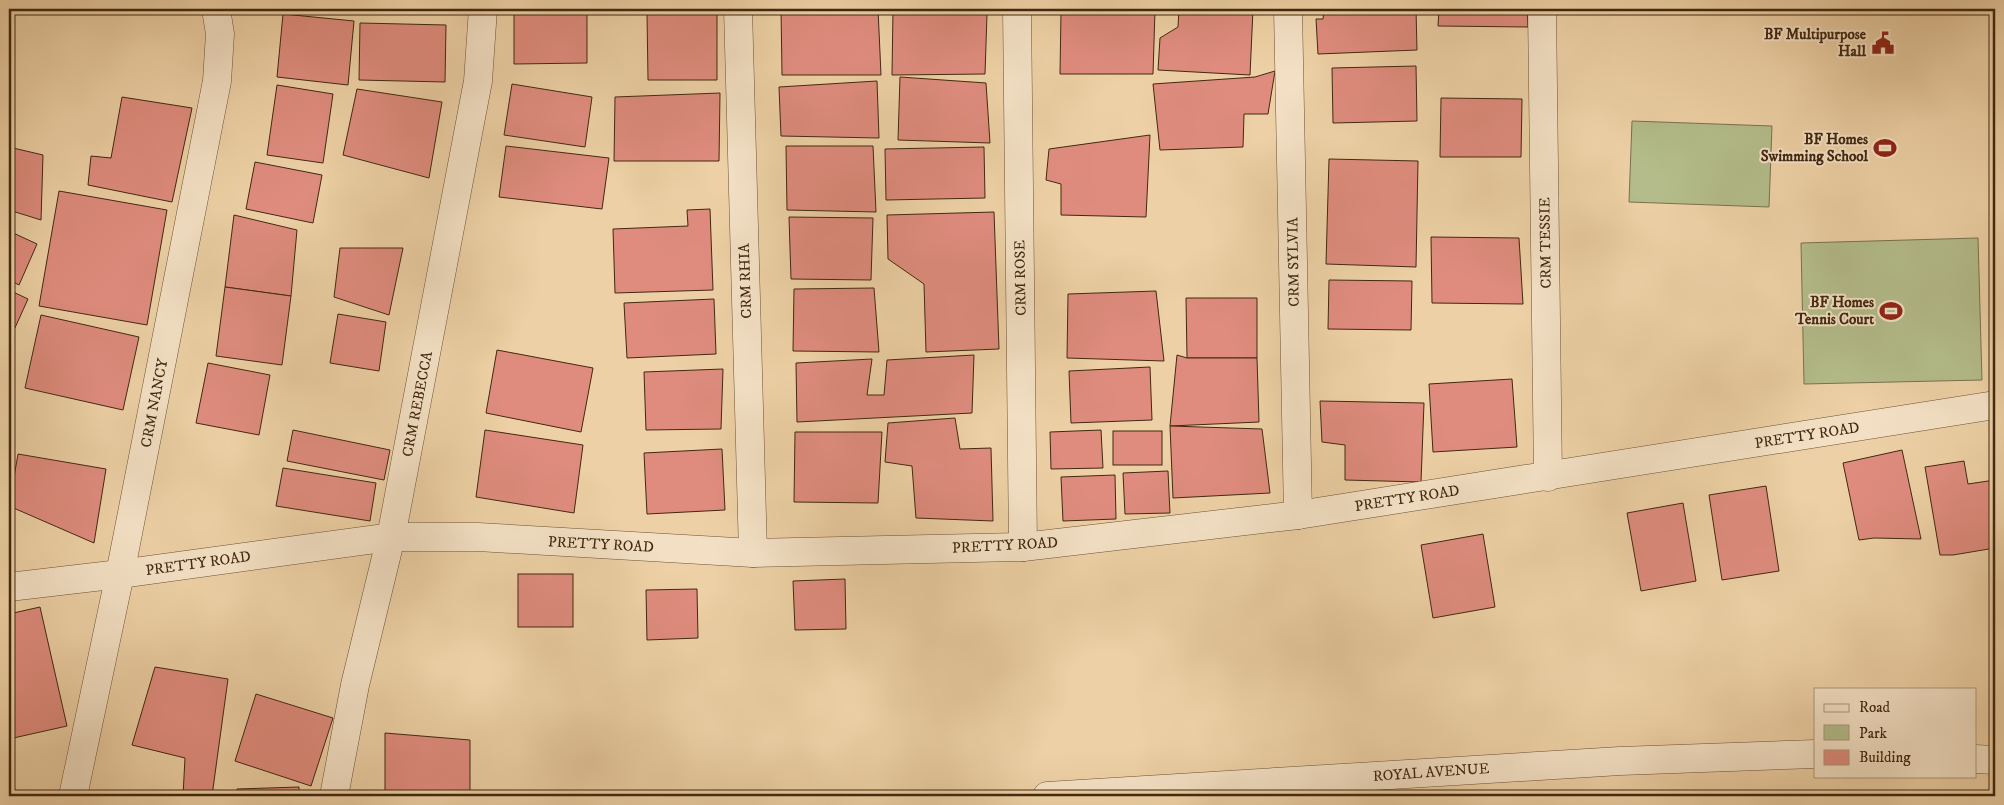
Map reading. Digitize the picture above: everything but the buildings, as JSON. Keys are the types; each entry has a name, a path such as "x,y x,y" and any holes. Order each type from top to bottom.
{"street":[{"name":"CRM NANCY","path":"73,796 120,574 217,81 220,34 216,9"},
{"name":"CRM REBECCA","path":"334,796 355,685 391,537 478,81 483,9"},
{"name":"CRM RHIA","path":"738,9 753,553"},
{"name":"CRM ROSE","path":"1017,9 1023,547"},
{"name":"CRM SYLVIA","path":"1288,9 1298,515"},
{"name":"CRM TESSIE","path":"1542,9 1548,477"},
{"name":"PRETTY ROAD","path":"9,586 120,574 391,537 478,537 753,553 1023,547 1298,515 1995,405"},
{"name":"ROYAL AVENUE","path":"1047,796 1620,761 1814,754"},
{"path":"1976,759 1995,760"}],"green space":[{"path":"1632,121 1772,126 1769,207 1629,202"},
{"name":"BF Homes Tennis Court","path":"1978,238 1982,380 1804,384 1801,243"}],"place":[{"name":"BF Multipurpose Hall","path":"1883,43"},
{"name":"BF Homes Swimming School","path":"1885,148"},
{"name":"BF Homes Tennis Court","path":"1891,311"}]}
